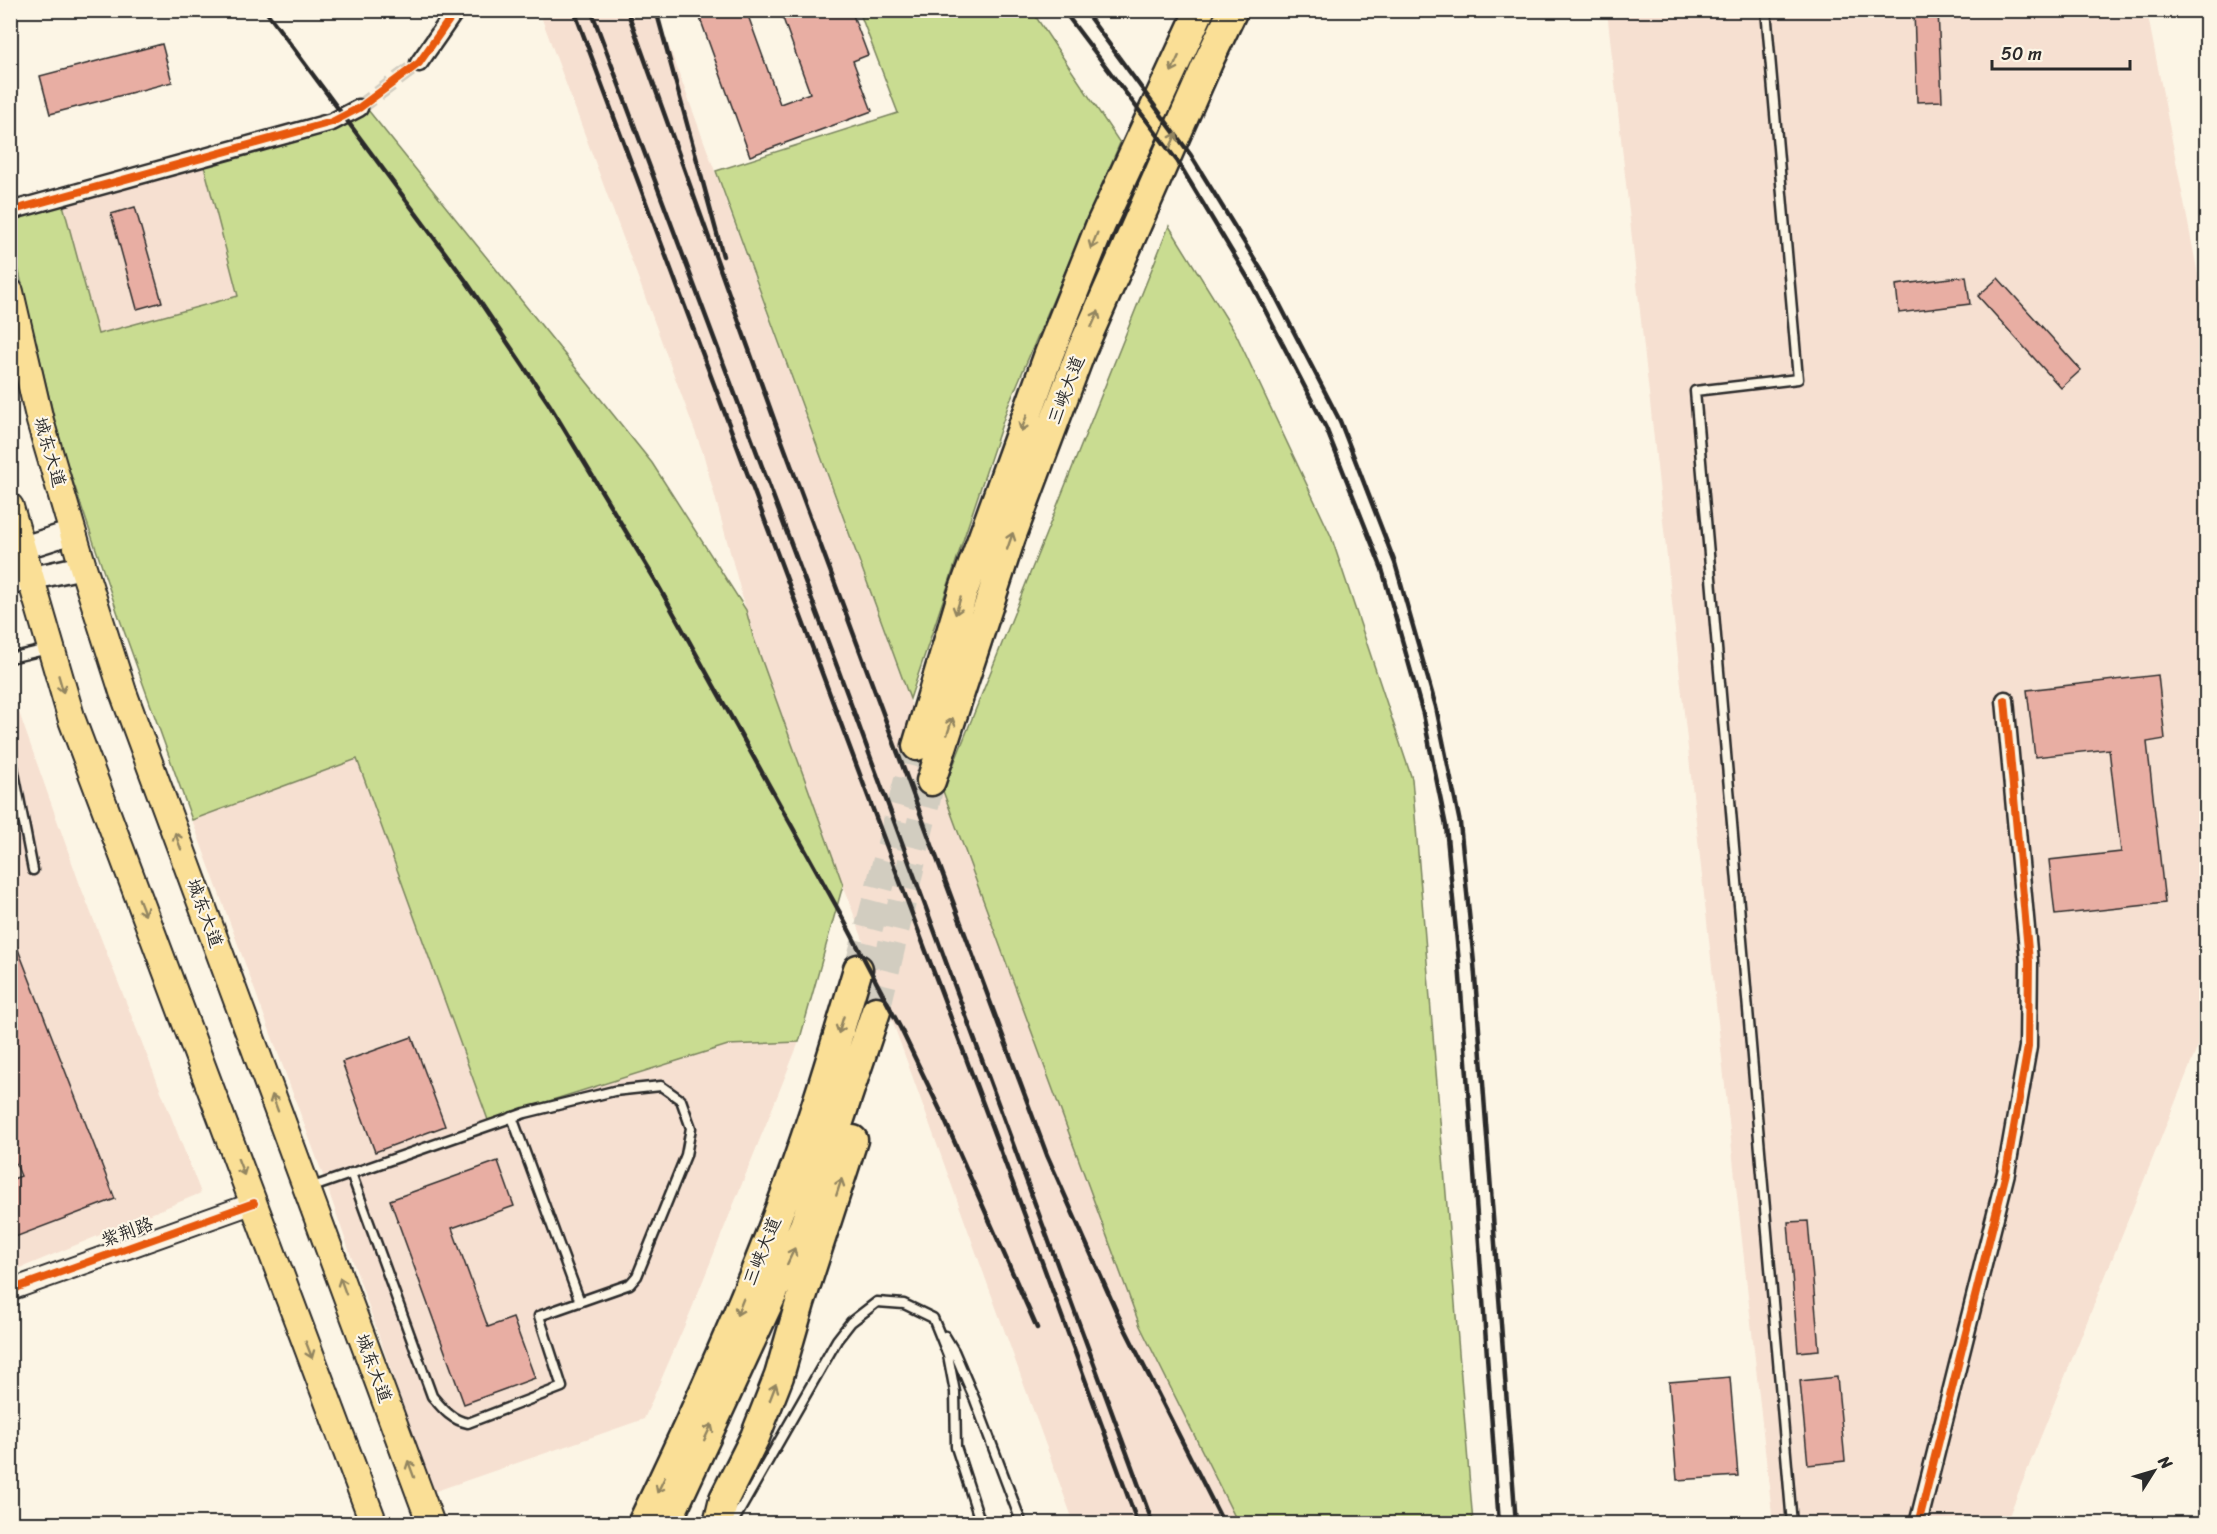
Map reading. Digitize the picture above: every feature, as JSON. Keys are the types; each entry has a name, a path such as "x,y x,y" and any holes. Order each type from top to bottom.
{"highway":[{"name":"三峡大道","path":"917,746 963,592 1049,354 1101,224 1200,10"},
{"name":"三峡大道","path":"932,782 1011,537 1081,351 1233,10"},
{"name":"三峡大道","path":"642,1524 701,1401 787,1190 826,1076 858,969"},
{"name":"三峡大道","path":"666,1524 804,1226 876,1011 862,1111 779,1376 755,1437 724,1499 718,1524"}],"main road":[{"name":"城东大道","path":"10,292 40,421 123,692 431,1524"},
{"path":"10,507 21,581 51,648 72,720 374,1524"},
{"path":"17,551 73,532"},
{"path":"21,581 83,567"}],"street":[{"path":"419,63 456,10"},
{"path":"10,211 333,122 359,108"},
{"path":"1918,1524 2006,1173 2028,1047 2029,961 2005,700"},
{"name":"紫荆路","path":"10,1290 254,1203"}],"lane":[{"path":"1766,10 1798,379 1695,391 1792,1524"},
{"path":"10,658 51,648"},
{"path":"10,752 33,870"},
{"path":"307,1189 351,1173 512,1117 614,1090 662,1086 681,1100 692,1128 686,1155 637,1276 630,1284 539,1316 562,1387 468,1423 460,1422 447,1413 432,1396 351,1173"},
{"path":"512,1117 580,1302"},
{"path":"732,1524 837,1340 851,1322 877,1302 904,1304 933,1318 954,1351 1023,1524"},
{"path":"933,1318 948,1354 955,1392 956,1447 981,1524"}],"shaded area":[{"path":"539,11 656,11 1140,1326 1238,1523 1074,1523 753,636 703,453"},
{"path":"1607,11 2147,11 2206,316 2206,1026 2006,1523 1773,1523"},
{"path":"203,162 238,296 97,334 62,201"},
{"path":"10,687 80,885 201,1193 11,1272"},
{"path":"357,759 488,1119 728,1045 799,1042 690,1313 644,1419 433,1492 324,1178 192,820"}],"green space":[{"path":"859,11 1032,11 1120,143 1008,406 910,699 716,171 898,113"},
{"path":"368,110 652,463 746,610 753,636 843,885 799,1042 728,1045 488,1120 357,759 192,820 61,446 11,239 10,217 62,201 98,334 238,296 203,162 336,128"},
{"path":"1169,226 1236,334 1331,536 1412,779 1473,1523 1238,1523 1140,1326 943,791"}],"building":[{"path":"697,10 746,10 780,104 810,93 780,10 851,10 868,55 853,61 872,111 750,156"},
{"path":"1914,10 1938,10 1942,101 1917,102"},
{"path":"162,44 172,82 50,114 40,76"},
{"path":"135,207 162,302 137,309 111,214"},
{"path":"1966,276 1970,304 1899,313 1896,285"},
{"path":"1998,278 2081,370 2061,388 1978,296"},
{"path":"2158,675 2165,739 2147,742 2165,903 2055,915 2049,860 2121,852 2109,749 2035,757 2027,690"},
{"path":"12,934 115,1199 10,1239 10,1180 21,1176 10,1150"},
{"path":"412,1037 445,1126 375,1152 342,1062"},
{"path":"498,1161 514,1206 452,1228 488,1327 513,1318 535,1378 464,1404 390,1200"},
{"path":"1808,1221 1819,1350 1798,1352 1788,1222"},
{"path":"1730,1377 1738,1476 1677,1480 1669,1382"},
{"path":"1837,1377 1845,1461 1808,1465 1800,1381"}],"tunnel":[{"path":"359,108 419,63"},
{"path":"858,969 917,746"},
{"path":"876,1011 931,781"}],"railway":[{"path":"265,10 466,281 549,404 654,578 839,911 901,1029 943,1116 1037,1328"},
{"path":"574,10 1138,1524"},
{"path":"591,10 838,669 1153,1524"},
{"path":"627,10 779,433 1047,1155 1118,1315 1224,1524"},
{"path":"656,10 723,256"},
{"path":"1063,10 1178,162 1252,285 1326,428 1382,569 1423,714 1446,826 1459,963 1499,1524"},
{"path":"1084,10 1190,154 1265,276 1340,421 1395,563 1436,707 1460,823 1474,963 1516,1524"}],"cycle path":[{"path":"10,211 332,122 359,108 419,63 456,10"},
{"path":"1918,1524 2006,1173 2028,1047 2029,961 2005,700"},
{"path":"10,1290 254,1203"}]}
